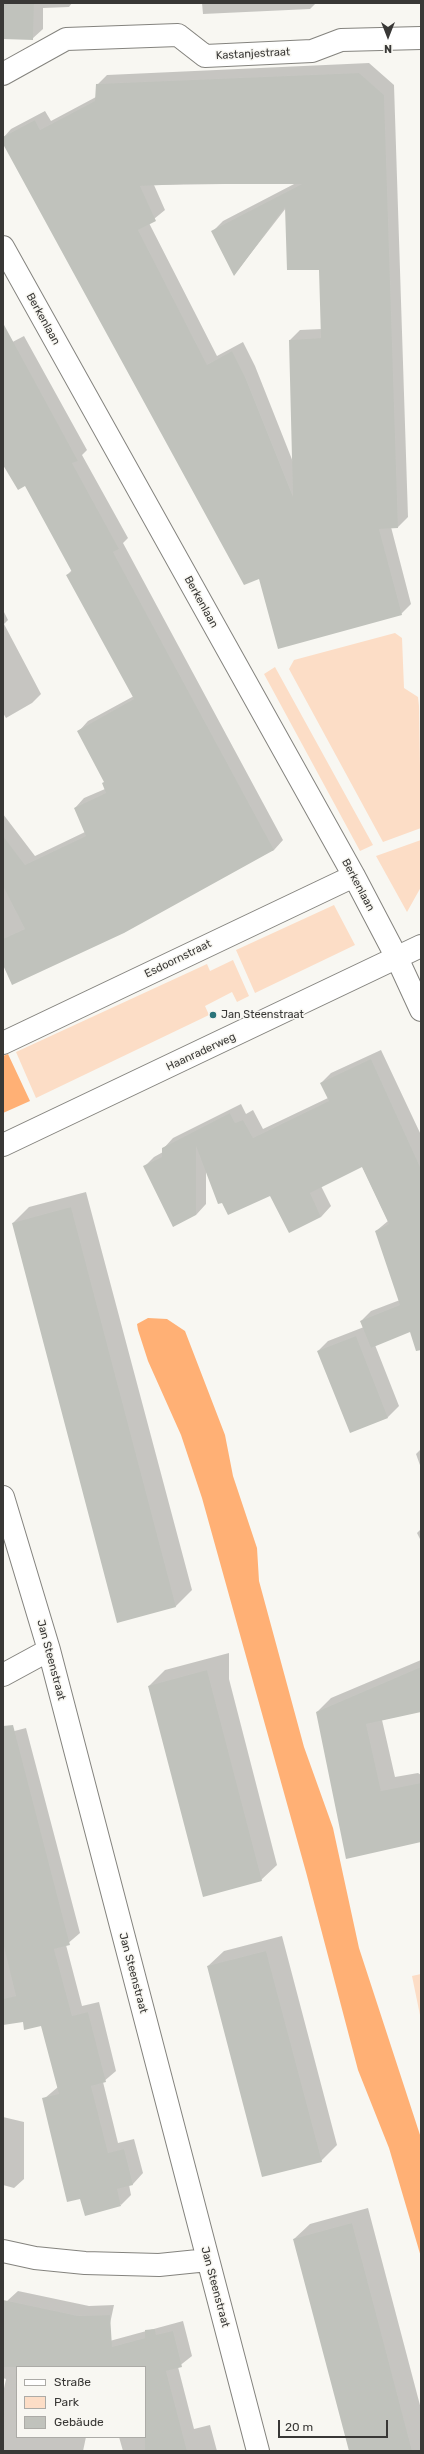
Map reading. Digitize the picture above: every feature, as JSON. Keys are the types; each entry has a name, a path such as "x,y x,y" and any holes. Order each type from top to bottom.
{"street":[{"name":"Kastanjestraat","path":"3,74 66,39 178,35 205,56 312,51 341,40 421,38"},
{"name":"Berkenlaan","path":"3,247 354,876 397,958 421,1010"},
{"name":"Esdoornstraat","path":"3,1043 354,876"},
{"name":"Haanraderweg","path":"3,1144 421,946"},
{"name":"Jan Steenstraat","path":"3,1497 49,1650 258,2451"},
{"path":"3,1675 49,1650"},
{"path":"3,2251 35,2258 85,2263 159,2265 208,2260"}],"green space":[{"path":"395,633 402,638 404,688 418,697 421,828 383,842 289,669 294,660"},
{"path":"275,667 373,845 360,851 264,674"},
{"path":"421,840 421,887 407,912 376,856"},
{"path":"334,905 355,945 255,993 236,950"},
{"path":"233,960 249,996 237,1002 232,992 205,1006 209,1015 36,1098 16,1052 207,964 210,971"},
{"path":"421,1974 421,2020 412,1976"}],"shaded area":[{"path":"8,1054 30,1101 3,1113 3,1056"},
{"path":"148,1318 167,1319 185,1331 225,1435 233,1476 257,1548 259,1581 304,1747 333,1828 359,1948 421,2138 421,2257 389,2148 358,2070 306,1872 202,1498 181,1435 148,1361 138,1330 137,1324"}],"building":[{"path":"3,3 34,3 33,40 3,39"},
{"path":"359,73 384,95 398,528 379,529 402,615 278,649 259,579 244,585 3,144 3,137 35,120 40,130 95,101 96,84","holes":["184,184 302,184 211,231 234,276 285,207 287,270 319,270 321,338 289,340 293,497 245,377 232,351 207,365 138,230 156,221 140,186"]},
{"path":"3,323 78,461 72,463 119,549 113,552 274,850 124,933 12,985 3,965 3,939 25,929 3,886 3,836 25,865 86,836 74,808 106,793 102,783 104,782 77,731 134,699 66,575 72,572 25,486 18,490 3,465"},
{"path":"371,1059 421,1169 421,1350 416,1351 410,1332 371,1348 360,1321 400,1305 375,1231 389,1224 362,1167 310,1193 321,1217 289,1233 270,1196 228,1215 222,1203 218,1204 196,1146 196,1215 173,1227 143,1166 162,1157 162,1148 230,1113 235,1123 243,1120 253,1138 329,1101 320,1083"},
{"path":"71,1207 176,1607 117,1623 12,1223"},
{"path":"356,1336 388,1418 350,1433 317,1351"},
{"path":"421,1667 421,1712 366,1724 381,1791 421,1783 421,1842 346,1859 316,1712"},
{"path":"207,1670 262,1881 203,1897 148,1686"},
{"path":"13,1725 70,1945 54,1949 72,2016 88,2012 106,2082 91,2086 108,2153 124,2149 133,2185 117,2189 121,2206 85,2216 80,2199 67,2202 42,2098 59,2094 41,2026 24,2030 23,2022 3,2025 3,1999 16,1996 3,1943 3,1726"},
{"path":"266,1951 322,2162 262,2177 207,1966"},
{"path":"352,2223 412,2451 349,2451 293,2239"},
{"path":"3,2300 78,2316 110,2315 112,2347 145,2338 145,2330 155,2329 156,2335 173,2331 182,2367 166,2371 187,2451 145,2451 146,2366 3,2367"}],"place":[{"name":"Jan Steenstraat","path":"213,1015"}]}
